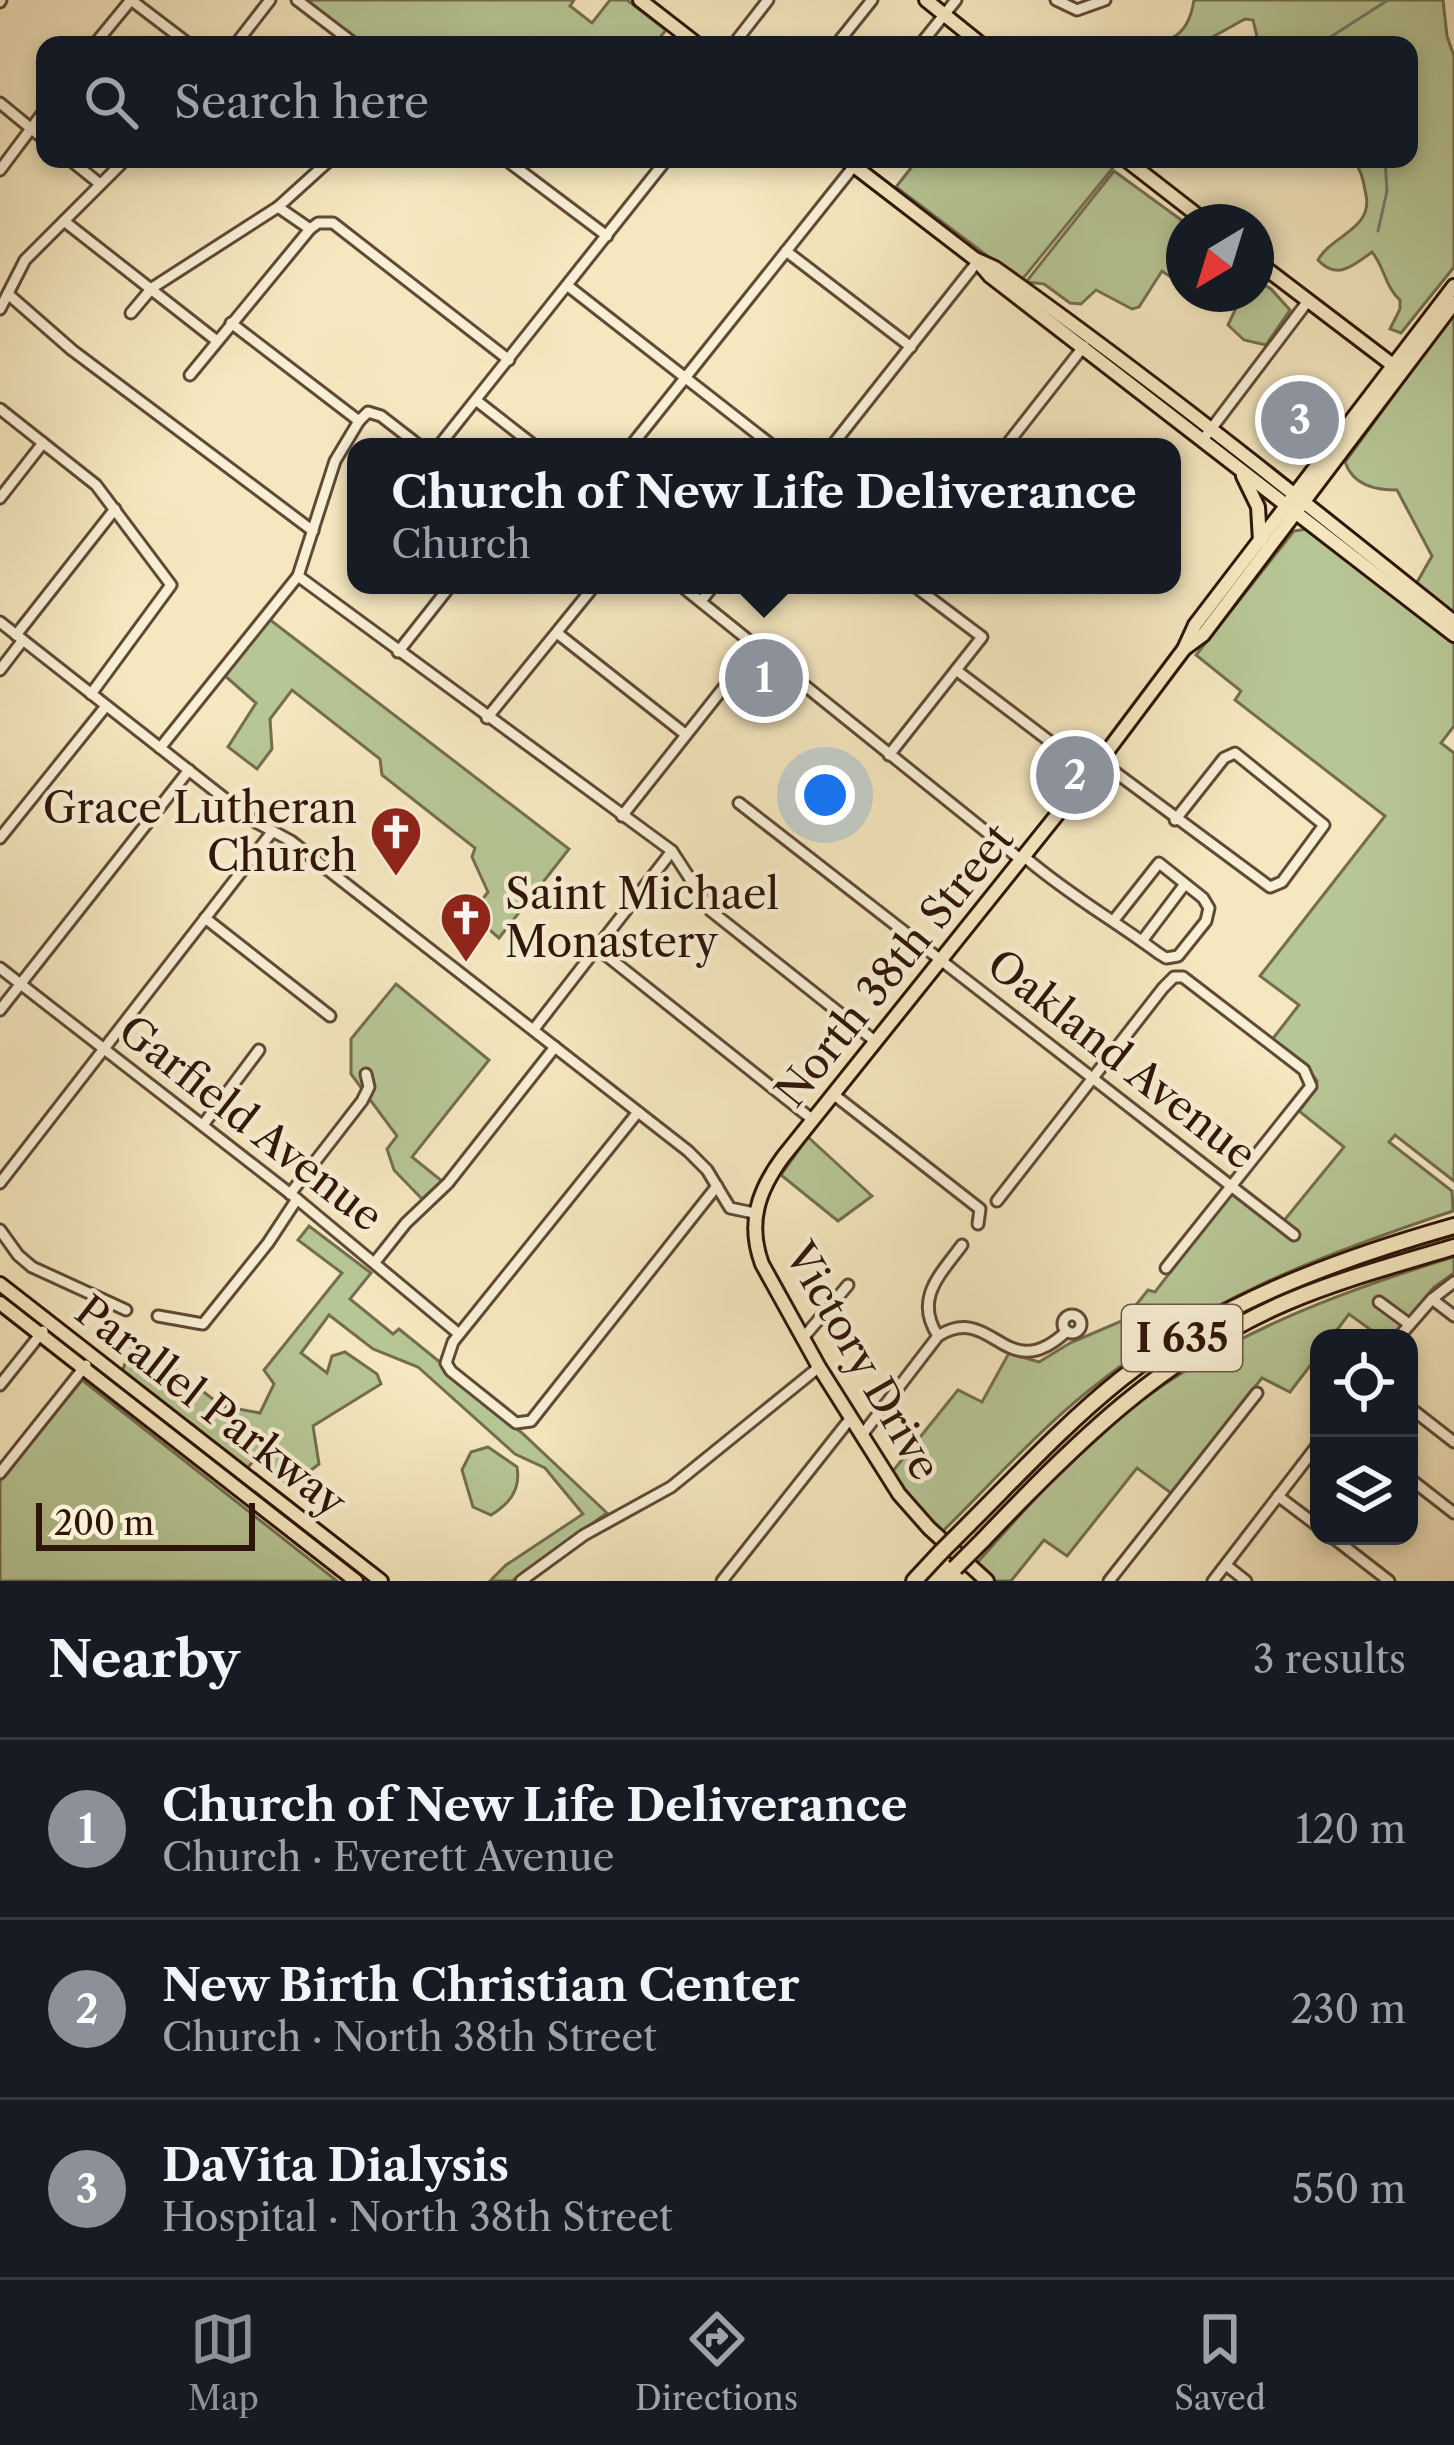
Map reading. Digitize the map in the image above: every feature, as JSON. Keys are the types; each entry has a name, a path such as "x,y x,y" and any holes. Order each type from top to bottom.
{"highway":[{"name":"I 635","path":"914,1581 1057,1435 1123,1378 1197,1327 1266,1293 1449,1227"},
{"name":"I 635","path":"943,1581 1099,1422 1156,1378 1228,1332 1325,1287 1454,1247"}],"main road":[{"path":"640,0 686,36"},
{"path":"926,0 971,36"},
{"path":"857,168 990,275 1454,622"},
{"path":"1137,168 1183,204"},
{"path":"1274,275 1397,369"},
{"name":"North 38th Street","path":"1184,649 1203,635 1454,286"},
{"name":"North 38th Street","path":"1397,369 1454,303"},
{"path":"1206,436 1239,470 1296,503 1454,635"},
{"path":"1239,470 1258,507 1259,542"},
{"name":"North 38th Street","path":"754,1214 771,1173 1095,767 1259,542 1296,503"},
{"name":"Victory Drive","path":"754,1214 758,1251 850,1419 913,1511 987,1581"},
{"name":"Parallel Parkway","path":"0,1284 381,1581"},
{"name":"Parallel Parkway","path":"0,1303 356,1581"}],"street":[{"path":"101,36 131,0 178,36"},
{"path":"243,36 270,0"},
{"path":"297,0 344,36"},
{"path":"741,36 768,0"},
{"path":"843,36 872,0"},
{"path":"927,36 956,0"},
{"path":"1056,0 1077,10 1105,0"},
{"path":"0,104 36,132"},
{"path":"0,170 36,122"},
{"path":"80,168 100,184"},
{"path":"0,309 25,260 117,168"},
{"path":"130,313 152,289 278,207 321,168"},
{"path":"518,168 607,236"},
{"path":"446,438 661,168"},
{"path":"637,438 786,251 845,168"},
{"path":"278,207 310,229"},
{"path":"64,220 217,341"},
{"path":"190,375 318,223 333,223 509,360"},
{"path":"786,251 911,346"},
{"path":"838,438 978,261"},
{"path":"568,286 763,438"},
{"path":"8,294 72,350 313,531"},
{"path":"1206,436 1308,302"},
{"path":"231,322 359,421"},
{"path":"1012,438 1086,343"},
{"path":"477,401 524,438"},
{"path":"0,409 96,485 171,585 91,694"},
{"path":"349,438 368,412 409,438"},
{"path":"160,748 298,576 335,461 347,441"},
{"path":"0,499 43,443"},
{"path":"0,670 116,508"},
{"path":"298,576 672,851 711,911 876,1042"},
{"path":"398,652 444,594"},
{"path":"487,718 589,594"},
{"path":"691,594 1020,859 1027,859 1061,888 1166,958 1176,958 1206,921 1208,903 1156,865 1114,920"},
{"path":"701,602 707,594"},
{"path":"889,755 982,637 925,594"},
{"path":"0,622 189,770 291,841 697,1159 730,1208 754,1214"},
{"path":"557,634 685,734"},
{"path":"622,816 755,648"},
{"path":"956,670 1270,887 1282,882 1324,825 1232,753 1174,820"},
{"path":"0,838 106,706"},
{"path":"0,1010 189,770"},
{"name":"Oakland Avenue","path":"739,803 1294,1234"},
{"path":"0,1183 272,832"},
{"path":"534,1029 672,851"},
{"path":"1142,941 1185,884"},
{"path":"205,918 329,1016"},
{"path":"597,948 813,1120"},
{"name":"Garfield Avenue","path":"0,968 294,1196 459,1334"},
{"path":"997,1201 1157,995 1174,977 1183,977 1308,1073 1311,1086 1166,1268"},
{"path":"375,1262 406,1223 448,1183 555,1047"},
{"path":"203,1125 259,1051"},
{"path":"158,1316 203,1324 362,1101 369,1087 366,1074"},
{"path":"833,1094 980,1209 978,1224"},
{"path":"638,1112 459,1334 447,1357 451,1371 509,1419 524,1424 531,1421 717,1186"},
{"path":"0,1230 32,1267 126,1310"},
{"path":"938,1336 929,1322 927,1297 962,1245"},
{"path":"1404,1329 1454,1282"},
{"path":"802,1338 848,1285"},
{"path":"1432,1299 1454,1316"},
{"path":"1379,1302 1408,1324"},
{"path":"0,1384 50,1322"},
{"path":"862,1435 938,1336 960,1327 973,1328 1030,1354 1041,1352 1067,1331"},
{"path":"0,1473 93,1356"},
{"path":"521,1581 598,1526 676,1483 819,1367"},
{"path":"1109,1581 1258,1393"},
{"path":"1418,1414 1454,1442"},
{"path":"722,1581 850,1419"},
{"path":"1213,1581 1310,1455"},
{"path":"1418,1485 1454,1513"},
{"path":"1278,1496 1310,1520"},
{"path":"1342,1545 1389,1581"},
{"path":"1226,1565 1246,1581"}],"green space":[{"path":"304,0 574,0 570,6 592,23 610,0 627,0 666,30 661,36 351,36"},
{"path":"1194,0 1443,0 1454,56 1454,267 1401,333 1390,329 1400,300 1372,252 1339,270 1318,260 1358,224 1367,207 1358,168 1418,168 1418,36 1257,36 1253,20 1245,19 1214,36 1174,36 1188,20"},
{"path":"911,168 1113,168 1021,281 896,187"},
{"path":"1114,171 1166,209 1166,274 1162,271 1139,307 1132,309 1096,290 1081,304 1070,303 1044,284 1026,282"},
{"path":"1274,292 1290,310 1266,345 1244,340 1228,325 1234,312 1274,312"},
{"path":"1454,313 1454,615 1416,584 1432,556 1397,490 1365,485 1345,462"},
{"path":"1307,529 1454,644 1454,726 1441,743 1454,753 1454,1181 1395,1135 1389,1142 1452,1191 1453,1211 1261,1284 1172,1332 1068,1408 942,1532 892,1472 958,1390 982,1402 1009,1353 1039,1362 1124,1320 1148,1290 1155,1292 1231,1193 1278,1228 1344,1147 1299,1111 1317,1081 1271,1041 1299,1005 1260,976 1385,816 1235,700 1241,691 1196,655 1294,531"},
{"path":"269,619 569,849 499,938 471,914 488,892 472,857 475,848 382,775 380,759 292,690 270,719 272,749 257,769 228,747 256,703 224,675"},
{"path":"396,984 489,1060 412,1157 442,1181 422,1199 394,1170 387,1149 397,1136 351,1074 351,1039"},
{"path":"808,1137 872,1196 838,1221 781,1175"},
{"path":"309,1226 371,1273 350,1299 393,1334 399,1329 441,1363 445,1373 522,1433 607,1513 512,1581 490,1581 506,1565 583,1514 545,1468 515,1454 418,1367 373,1349 329,1315 301,1353 327,1373 332,1356 345,1352 377,1374 381,1384 313,1426 319,1464 289,1487 260,1452 247,1469 122,1371 132,1348 158,1357 222,1406 260,1413 274,1384 264,1370 342,1273 298,1240"},
{"path":"1454,1257 1454,1273 1434,1287 1400,1329 1370,1329 1349,1314 1338,1329 1310,1329 1310,1366 1290,1392 1262,1378 1171,1493 1137,1468 1067,1556 1044,1540 1011,1581 995,1581 976,1564 1092,1441 1149,1395 1273,1323"},
{"path":"82,1380 337,1581 0,1581 0,1481"},
{"path":"488,1447 517,1467 518,1475 512,1496 491,1515 473,1507 462,1470 471,1452"}],"waterway":[{"path":"1332,36 1388,0"},
{"path":"1378,231 1387,191 1386,168"}],"place":[{"name":"DaVita Dialysis","path":"1300,420"},
{"name":"Church of New Life Deliverance","path":"764,678"},
{"name":"New Birth Christian Center","path":"1075,775"},
{"name":"Grace Lutheran Church","path":"396,878"},
{"name":"Saint Michael Monastery","path":"466,964"}]}
